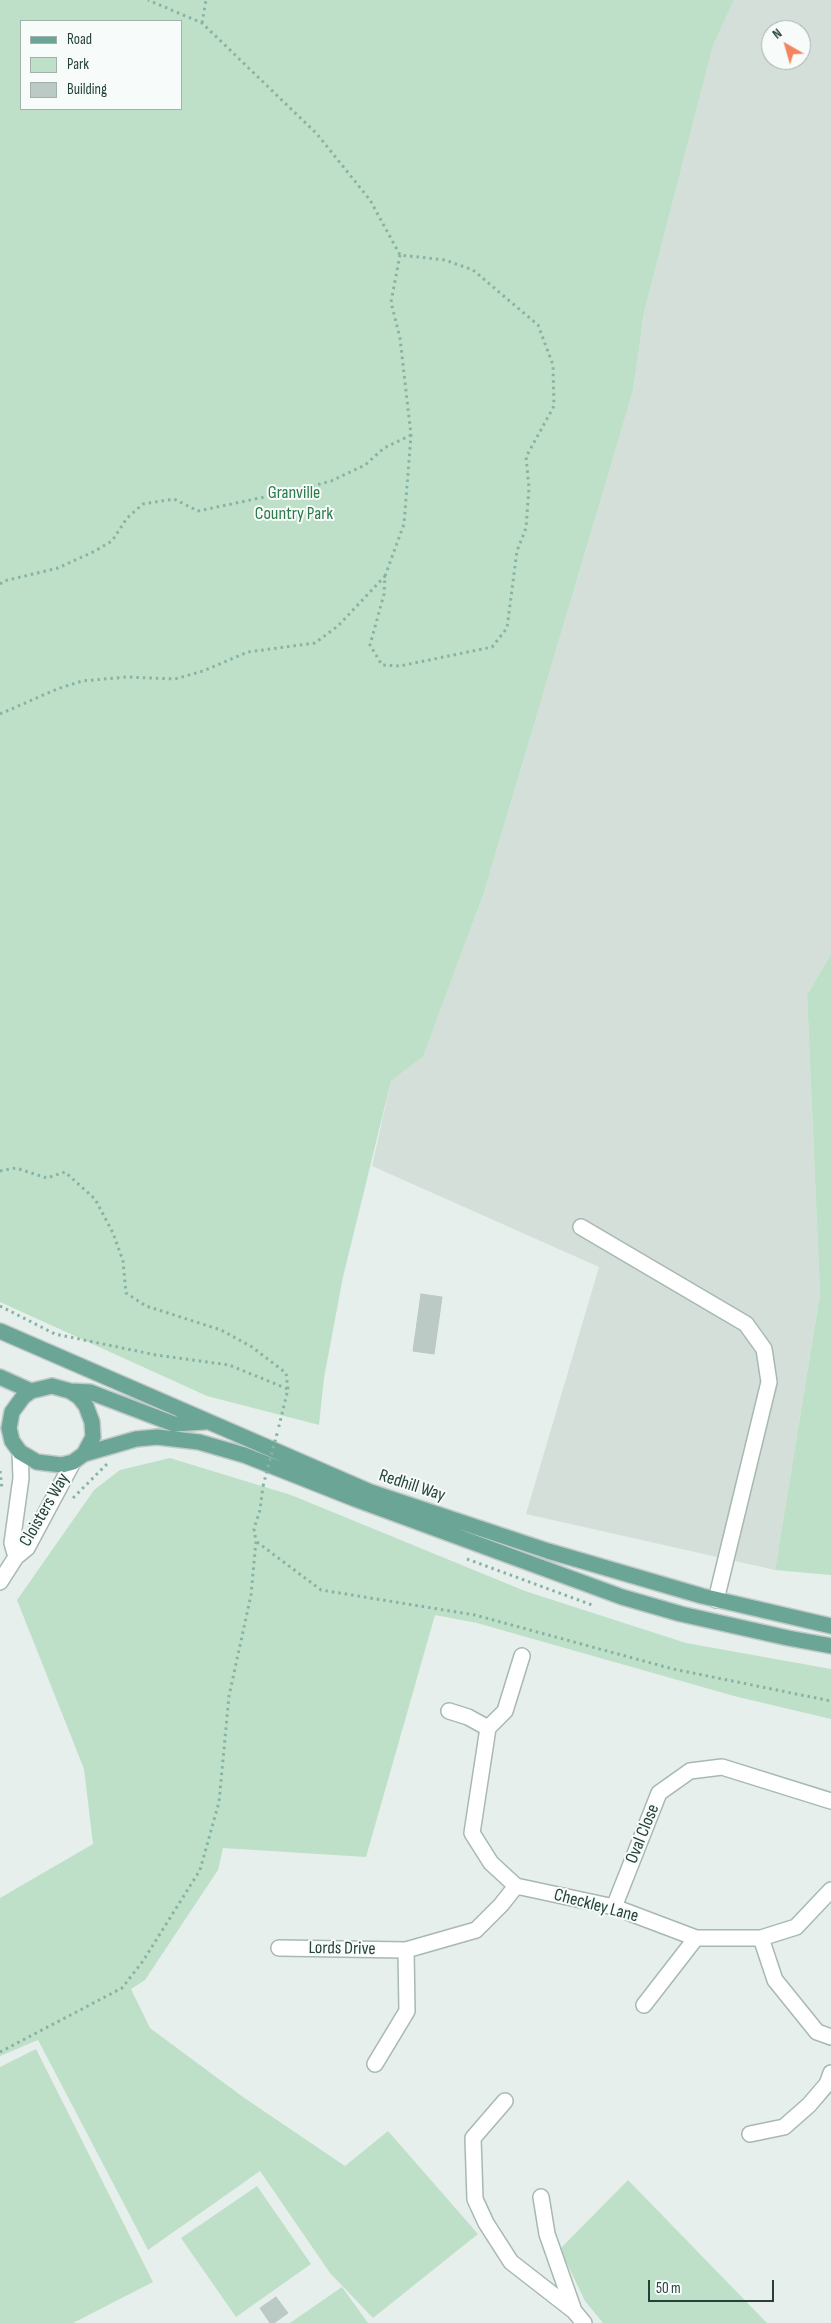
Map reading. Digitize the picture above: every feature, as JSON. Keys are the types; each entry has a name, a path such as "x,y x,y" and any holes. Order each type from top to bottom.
{"main road":[{"name":"Redhill Way","path":"0,1331 368,1491 548,1550 716,1600 831,1626"},
{"path":"0,1377 31,1391"},
{"path":"16,1447 9,1428 12,1412 16,1405 31,1391 52,1386 70,1391 90,1392 174,1424 208,1421"},
{"path":"0,1428 16,1447 45,1464 62,1465 78,1458 92,1437 92,1422 86,1406 70,1391"},
{"name":"Redhill Way","path":"78,1458 136,1439 157,1437 199,1442 244,1456 355,1500 622,1597 759,1632 831,1646"}],"street":[{"path":"581,1227 746,1324 764,1349 769,1382 716,1600"},
{"name":"Cloisters Way","path":"16,1447 21,1478 12,1543 16,1557"},
{"name":"Cloisters Way","path":"0,1582 16,1557 27,1548 78,1458"},
{"path":"516,1886 491,1863 472,1834 488,1728 505,1710 522,1656"},
{"path":"449,1711 468,1717 488,1728"},
{"name":"Oval Close","path":"614,1907 659,1793 690,1771 722,1767 831,1800"},
{"name":"Checkley Lane","path":"516,1886 614,1907 696,1938 761,1938 796,1927 831,1890"},
{"name":"Lords Drive","path":"279,1948 406,1950 476,1930 501,1905 516,1886"},
{"path":"644,2005 696,1938"},
{"path":"761,1938 775,1980 817,2032 831,2037"},
{"path":"375,2064 407,2011 406,1950"},
{"path":"750,2134 784,2127 830,2081"},
{"path":"506,2101 473,2138 475,2199 486,2223 511,2262 579,2317"},
{"path":"541,2197 547,2234 579,2317"}],"path":[{"path":"148,0 202,23 317,134 370,200 400,255 391,302 400,338 410,435 404,524 385,576 384,594 370,645 382,665 400,666 492,647 507,628 517,551 526,528 529,488 526,456 554,406 553,365 538,325 473,270 445,260 400,255"},
{"path":"202,23 206,0"},
{"path":"0,584 4,581 58,568 95,551 112,541 127,518 144,504 174,499 198,510 298,490 331,480 364,465 384,448 410,435"},
{"path":"0,714 57,689 82,681 127,677 175,679 203,671 248,652 315,642 338,626 385,576"},
{"path":"0,1171 16,1168 47,1178 65,1172 95,1199 108,1224 123,1261 126,1292 146,1306 221,1330 252,1347 286,1373 288,1389 254,1529 256,1541 251,1595 229,1696 219,1802 200,1870 142,1961 122,1988 0,2052"},
{"path":"0,1306 55,1334 156,1355 229,1365 288,1389"},
{"path":"67,1505 106,1465 114,1462"},
{"path":"0,1471 3,1495"},
{"path":"258,1475 267,1478"},
{"path":"256,1541 321,1590 475,1615 673,1669 831,1701"},
{"path":"458,1555 597,1606"}],"shaded area":[{"path":"734,0 831,0 831,954 807,995 820,1294 775,1570 526,1514 599,1267 372,1166 391,1081 423,1057 484,893 633,391 644,313 713,46"}],"green space":[{"name":"Granville Country Park","path":"0,0 734,0 713,46 644,313 633,391 484,893 423,1057 391,1081 343,1277 324,1378 319,1425 207,1396 0,1302"},
{"path":"831,954 831,1575 775,1570 820,1294 807,995"},
{"path":"170,1458 291,1495 525,1591 686,1643 831,1669 831,1719 734,1696 477,1623 435,1615 366,1857 223,1848 218,1870 145,1980 131,1989 150,2028 243,2097 345,2166 388,2131 478,2234 373,2318 330,2273 260,2171 148,2250 38,2040 0,2056 0,1898 93,1844 84,1769 17,1600 94,1490 120,1470"},
{"path":"36,2049 153,2282 73,2323 0,2323 0,2067"},
{"path":"628,2180 767,2323 603,2323 585,2301 560,2249"},
{"path":"257,2186 311,2264 236,2317 181,2238"},
{"path":"342,2287 368,2323 290,2323"}],"building":[{"path":"421,1294 442,1297 434,1354 413,1351"},
{"path":"276,2297 288,2313 274,2323 270,2323 260,2308"}]}
